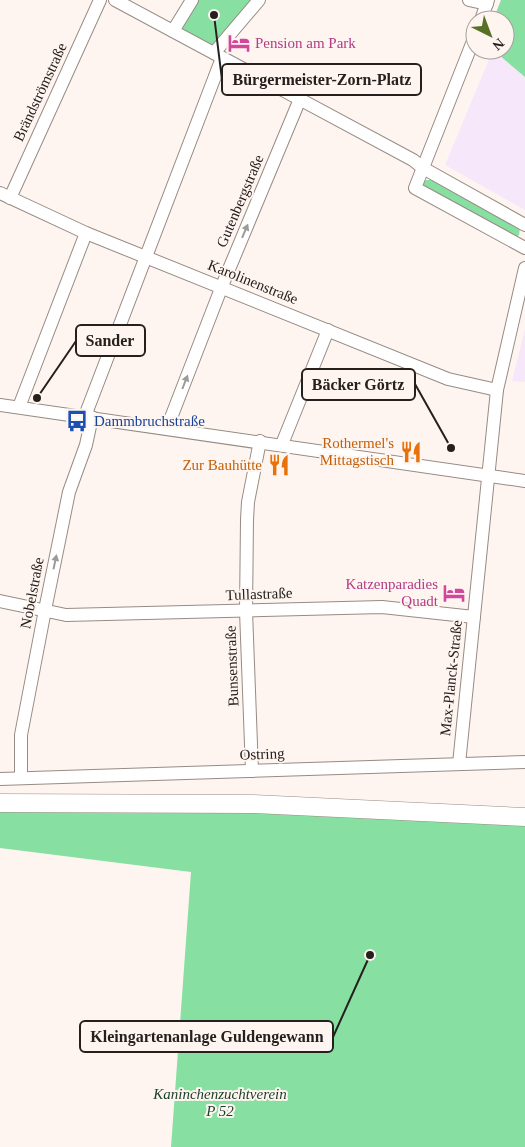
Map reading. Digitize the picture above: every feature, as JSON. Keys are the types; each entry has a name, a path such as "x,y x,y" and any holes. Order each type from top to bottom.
{"street":[{"name":"Brändströmstraße","path":"5,196 100,0"},
{"path":"115,0 413,160 423,168 525,225"},
{"path":"173,31 192,0"},
{"path":"89,416 218,55 259,0"},
{"path":"469,0 488,2"},
{"path":"466,60 415,188 525,248"},
{"name":"Gutenbergstraße","path":"167,428 222,286 300,100"},
{"name":"Karolinenstraße","path":"5,196 86,233 222,286 448,379 496,390"},
{"path":"19,407 86,233"},
{"name":"Max-Planck-Straße","path":"459,764 496,390 525,268"},
{"path":"282,444 328,330"},
{"path":"0,405 89,416 525,481"},
{"name":"Nobelstraße","path":"21,778 21,735 69,492 86,446 89,416"},
{"name":"Bunsenstraße","path":"252,771 246,611 248,502 260,441"},
{"name":"Tullastraße","path":"0,601 66,615 84,616 382,607 474,617"},
{"name":"Ostring","path":"0,779 525,762"},
{"path":"0,803 253,804 525,817"}],"shaded area":[{"path":"489,60 505,60 525,77 525,210 445,165"},
{"path":"525,329 525,382 512,381"}],"green space":[{"path":"196,0 254,0 213,47 178,29"},
{"path":"501,0 525,0 525,77 505,60 515,60 515,10 497,10"},
{"path":"426,180 431,180 520,228 519,235 516,237 425,189 423,184"},
{"name":"Kaninchenzuchtverein P 52","path":"0,811 223,811 525,825 525,1147 171,1147 191,872 0,848"}],"place":[{"name":"Bürgermeister-Zorn-Platz","path":"214,15"},
{"name":"Pension am Park","path":"239,43"},
{"name":"Sander","path":"37,398"},
{"name":"Dammbruchstraße","path":"77,421"},
{"name":"Bäcker Görtz","path":"451,448"},
{"name":"Rothermel's Mittagstisch","path":"411,452"},
{"name":"Zur Bauhütte","path":"279,465"},
{"name":"Katzenparadies Quadt","path":"454,593"},
{"name":"Kleingartenanlage Guldengewann","path":"370,955"}]}
